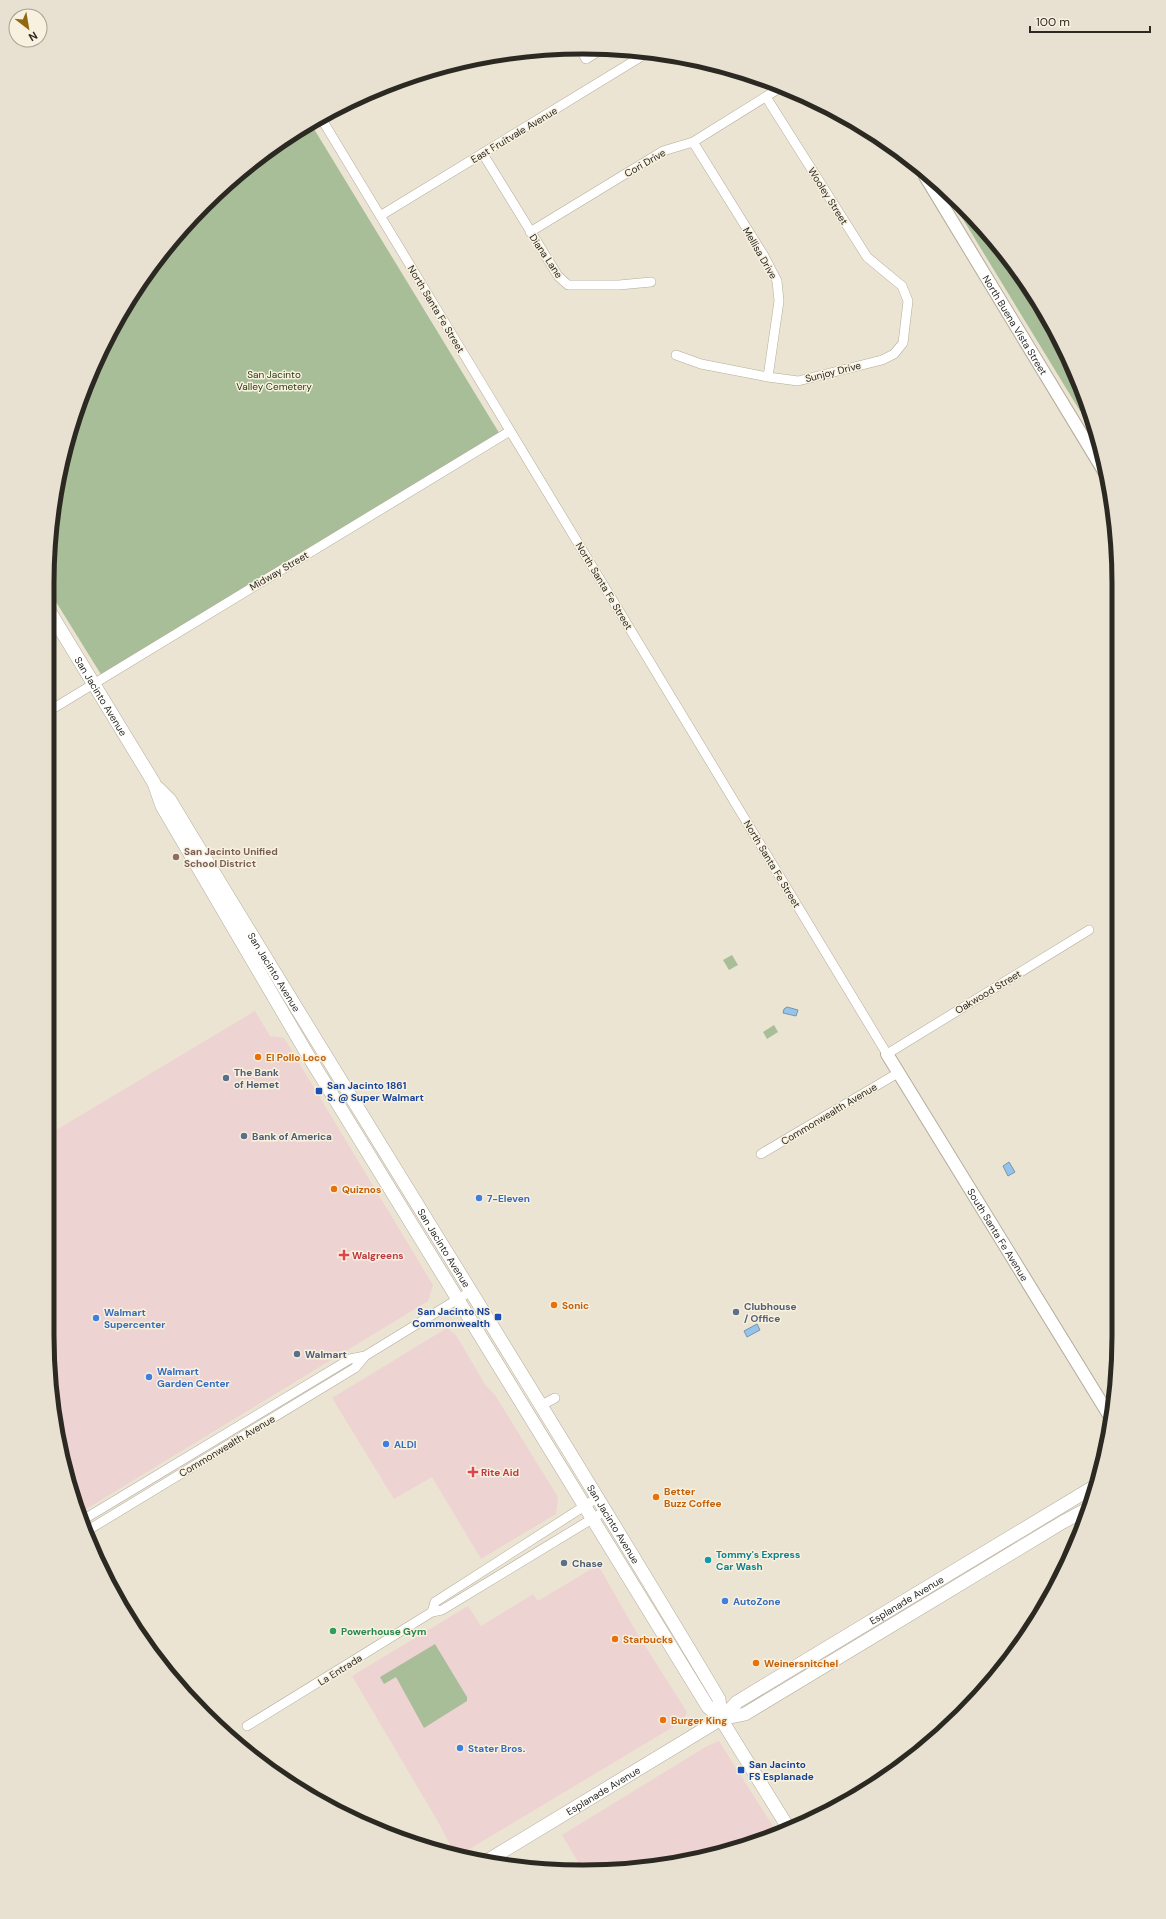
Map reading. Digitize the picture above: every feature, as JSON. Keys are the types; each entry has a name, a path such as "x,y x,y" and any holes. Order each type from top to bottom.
{"main road":[{"name":"San Jacinto Avenue","path":"54,619 154,783 162,806 277,1004 708,1707 722,1719 786,1824"},
{"name":"San Jacinto Avenue","path":"154,783 170,800 334,1071 542,1405 719,1699 722,1719"},
{"path":"358,1137 364,1136 369,1138 399,1185 409,1192"},
{"name":"Esplanade Avenue","path":"493,1857 722,1719 737,1702 1089,1490"},
{"name":"Esplanade Avenue","path":"722,1719 745,1714 1082,1512"}],"street":[{"path":"583,54 586,59 594,54"},
{"name":"East Fruitvale Avenue","path":"380,216 483,154 636,57"},
{"name":"Cori Drive","path":"530,232 663,152 693,142 776,91"},
{"name":"Wooley Street","path":"766,97 867,257 902,286"},
{"name":"North Santa Fe Street","path":"324,122 887,1054"},
{"name":"Mellisa Drive","path":"693,142 764,256 777,281 780,301 768,377"},
{"name":"Diana Lane","path":"483,154 558,276 568,285 618,285 650,282"},
{"name":"North Buena Vista Street","path":"929,183 1097,460"},
{"name":"Sunjoy Drive","path":"676,354 701,364 768,377 798,381 882,360 894,354 903,343 908,301 902,286"},
{"name":"Midway Street","path":"54,708 510,431"},
{"name":"Oakwood Street","path":"887,1054 1089,930"},
{"name":"South Santa Fe Avenue","path":"887,1054 1106,1410"},
{"name":"Commonwealth Avenue","path":"761,1154 898,1073"},
{"name":"Commonwealth Avenue","path":"90,1529 355,1368 365,1356 471,1291"},
{"name":"Commonwealth Avenue","path":"86,1518 350,1359 365,1356"},
{"path":"542,1405 555,1398"},
{"name":"La Entrada","path":"432,1612 435,1602 514,1553 549,1528 597,1498"},
{"name":"La Entrada","path":"247,1726 432,1612 442,1610 605,1511"}],"shaded area":[{"path":"255,1011 270,1036 284,1038 433,1285 428,1301 84,1511 72,1473 64,1439 55,1371 54,1131"},
{"path":"447,1328 456,1335 486,1386 495,1395 558,1497 556,1514 481,1559 432,1477 394,1499 332,1398"},
{"path":"598,1565 637,1633 687,1712 683,1721 465,1852 452,1848 437,1820 352,1676 468,1606 481,1626 533,1594 538,1601"},
{"path":"719,1741 775,1829 720,1847 686,1855 618,1864 580,1865 562,1835 707,1746"}],"green space":[{"name":"San Jacinto Valley Cemetery","path":"314,128 501,436 102,676 54,599 55,548 64,480 82,413 94,381 125,318 163,261 185,234 234,185 289,143"},
{"path":"956,208 981,234 1023,289 1057,349 1072,381 1084,412 1080,411"},
{"path":"732,955 738,965 729,970 723,960"},
{"path":"774,1025 778,1032 767,1039 763,1032"},
{"path":"435,1644 467,1697 467,1701 424,1728 396,1677 384,1684 380,1677"}],"water":[{"path":"787,1007 798,1010 796,1016 783,1013 784,1009"},
{"path":"1009,1162 1015,1172 1008,1176 1003,1166"},
{"path":"757,1324 760,1330 747,1337 744,1331"}],"place":[{"name":"San Jacinto Unified School District","path":"176,857"},
{"name":"El Pollo Loco","path":"258,1057"},
{"name":"The Bank of Hemet","path":"226,1078"},
{"name":"San Jacinto 1861 S. @ Super Walmart","path":"319,1091"},
{"name":"Bank of America","path":"244,1136"},
{"name":"Quiznos","path":"334,1189"},
{"name":"7-Eleven","path":"479,1198"},
{"name":"Walgreens","path":"344,1255"},
{"name":"Sonic","path":"554,1305"},
{"name":"Clubhouse / Office","path":"736,1312"},
{"name":"San Jacinto NS Commonwealth","path":"498,1317"},
{"name":"Walmart Supercenter","path":"96,1318"},
{"name":"Walmart","path":"297,1354"},
{"name":"Walmart Garden Center","path":"149,1377"},
{"name":"ALDI","path":"386,1444"},
{"name":"Rite Aid","path":"473,1472"},
{"name":"Better Buzz Coffee","path":"656,1497"},
{"name":"Tommy's Express Car Wash","path":"708,1560"},
{"name":"Chase","path":"564,1563"},
{"name":"AutoZone","path":"725,1601"},
{"name":"Powerhouse Gym","path":"333,1631"},
{"name":"Starbucks","path":"615,1639"},
{"name":"Weinersnitchel","path":"756,1663"},
{"name":"Burger King","path":"663,1720"},
{"name":"Stater Bros.","path":"460,1748"},
{"name":"San Jacinto FS Esplanade","path":"741,1770"}]}
